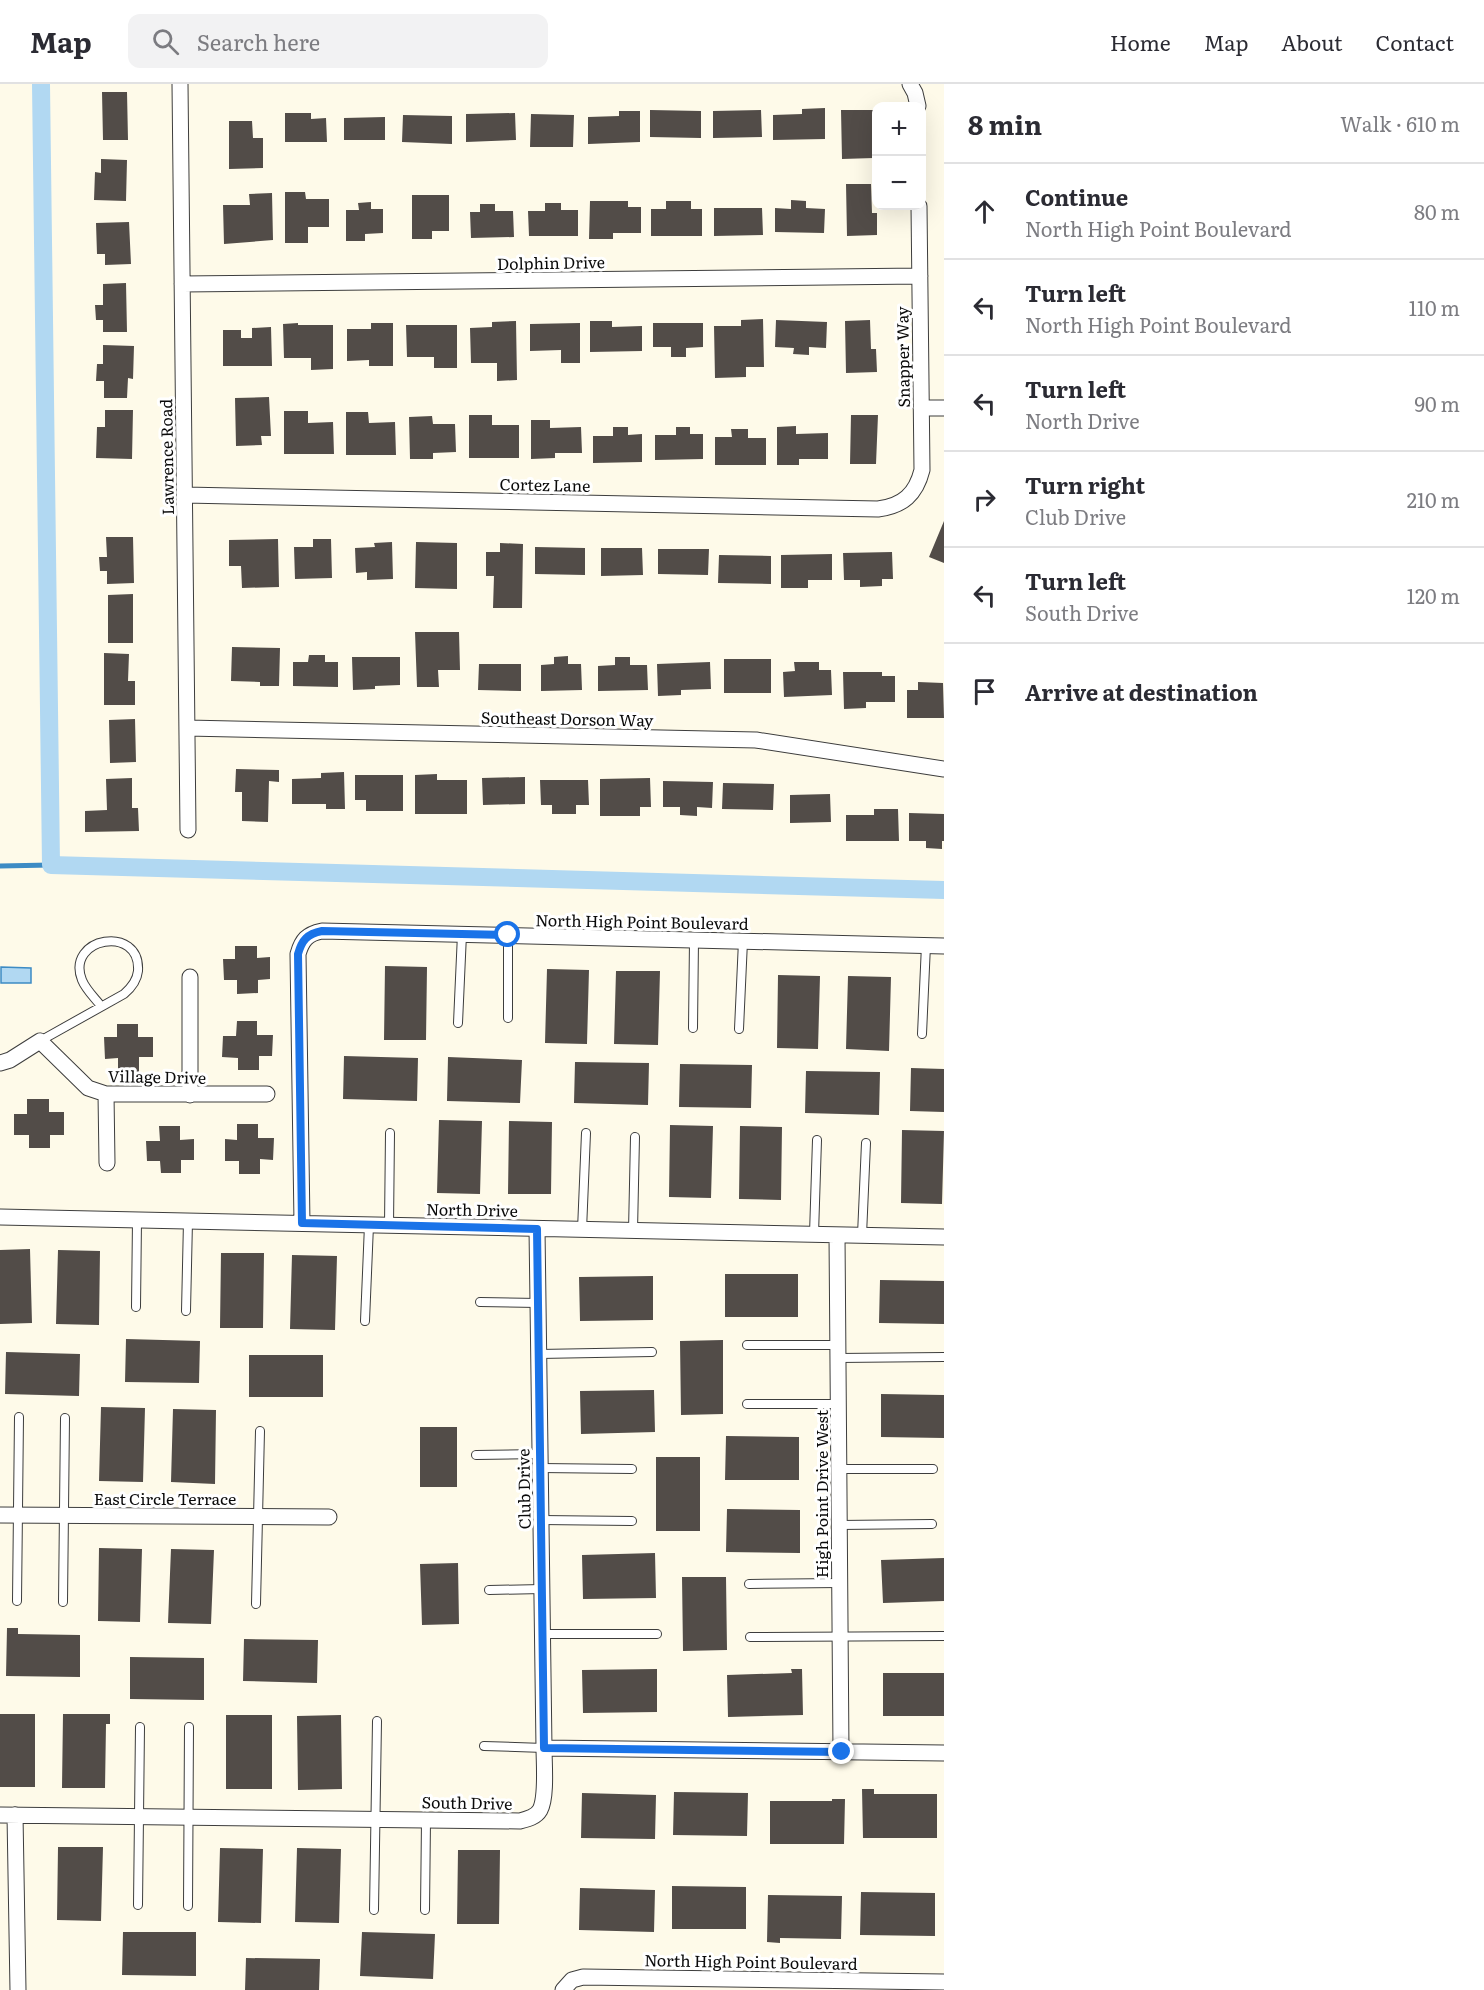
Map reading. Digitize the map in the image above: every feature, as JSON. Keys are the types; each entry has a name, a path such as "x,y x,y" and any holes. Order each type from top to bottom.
{"street":[{"name":"Lawrence Road","path":"180,84 188,831"},
{"path":"910,84 917,102"},
{"name":"Snapper Way","path":"903,502 919,483 922,470 919,210"},
{"name":"Dolphin Drive","path":"182,284 920,276"},
{"path":"921,408 944,408"},
{"name":"Cortez Lane","path":"185,495 879,509 891,508 903,502"},
{"name":"Southeast Dorson Way","path":"187,728 756,740 944,769"},
{"name":"North High Point Boulevard","path":"302,1223 298,954 302,942 310,934 322,931 944,946"},
{"path":"190,977 190,1095"},
{"path":"0,1063 10,1060 40,1041"},
{"name":"Village Drive","path":"40,1041 88,1088 106,1094 267,1094"},
{"path":"106,1094 107,1163"},
{"name":"North Drive","path":"0,1217 944,1237"},
{"name":"Club Drive","path":"537,1229 544,1748"},
{"name":"High Point Drive West","path":"837,1235 842,1752"},
{"name":"East Circle Terrace","path":"0,1515 329,1517"},
{"path":"544,1748 944,1753"},
{"name":"South Drive","path":"8,1815 520,1821 531,1818 540,1810 543,1799 544,1748"},
{"path":"8,1815 18,1990"},
{"name":"North High Point Boulevard","path":"563,1990 572,1980 584,1977 684,1984 926,1986 944,1982"}],"lane":[{"path":"458,1023 462,934"},
{"path":"508,935 508,1018"},
{"path":"693,1028 694,940"},
{"path":"40,1041 101,1006 130,989 137,974 136,958 126,945 118,942 102,941 95,944 88,949 81,964 82,980 101,1006"},
{"path":"739,1029 743,941"},
{"path":"922,1034 926,945"},
{"path":"389,1225 390,1133"},
{"path":"582,1230 586,1133"},
{"path":"633,1231 635,1137"},
{"path":"814,1235 817,1140"},
{"path":"862,1236 866,1143"},
{"path":"136,1307 137,1220"},
{"path":"186,1311 188,1221"},
{"path":"365,1320 369,1225"},
{"path":"480,1302 538,1303"},
{"path":"747,1345 944,1358"},
{"path":"539,1354 652,1352"},
{"path":"747,1404 838,1404"},
{"path":"16,1601 19,1417"},
{"path":"63,1602 65,1418"},
{"path":"256,1604 260,1517 260,1431"},
{"path":"476,1455 632,1469"},
{"path":"839,1469 933,1469"},
{"path":"541,1521 632,1521"},
{"path":"840,1525 932,1524"},
{"path":"749,1584 840,1583"},
{"path":"489,1590 542,1589"},
{"path":"542,1634 657,1634"},
{"path":"750,1637 944,1636"},
{"path":"374,1910 377,1721"},
{"path":"138,1905 140,1727"},
{"path":"188,1906 189,1727"},
{"path":"484,1746 544,1748"},
{"path":"425,1910 426,1820"}],"water":[{"path":"1,967 31,968 31,983 1,983"}],"building":[{"path":"102,92 127,92 128,140 103,140"},
{"path":"825,108 825,139 773,140 773,115 802,114 802,109"},
{"path":"650,110 701,111 701,138 650,137"},
{"path":"761,110 762,137 713,138 713,111"},
{"path":"841,110 872,110 872,158 842,159"},
{"path":"619,111 640,111 640,142 588,144 588,117 619,116"},
{"path":"285,113 311,113 311,119 326,118 327,142 285,142"},
{"path":"515,113 516,140 466,142 466,114"},
{"path":"531,114 574,115 573,147 530,147"},
{"path":"403,115 452,116 452,144 402,142"},
{"path":"385,117 385,140 344,140 344,118"},
{"path":"229,121 252,121 253,138 263,138 263,168 229,169"},
{"path":"101,159 127,160 126,201 94,200 95,172 101,173"},
{"path":"846,184 871,184 872,213 877,213 877,235 847,236"},
{"path":"285,192 305,192 306,199 329,199 329,227 308,227 308,243 285,243"},
{"path":"272,193 273,240 224,244 223,205 250,205 249,194"},
{"path":"412,195 449,195 449,231 432,231 432,239 412,239"},
{"path":"791,200 806,201 806,208 825,209 824,233 775,232 775,208 791,209"},
{"path":"590,201 628,201 628,207 641,207 641,233 613,233 613,239 589,239"},
{"path":"666,201 691,201 691,209 702,209 702,236 651,236 651,209 666,209"},
{"path":"371,202 371,209 383,209 383,233 365,234 365,241 346,241 346,210 359,210 358,203"},
{"path":"545,203 561,203 561,210 578,210 578,236 529,236 528,211 545,211"},
{"path":"480,204 495,204 495,211 513,211 514,237 471,238 470,212 480,212"},
{"path":"714,208 762,208 763,235 714,236"},
{"path":"129,222 131,264 105,265 105,254 97,254 96,223"},
{"path":"126,283 127,332 103,332 103,320 96,320 95,305 103,305 103,284"},
{"path":"763,319 764,367 746,367 746,377 715,378 714,326 741,326 741,320"},
{"path":"776,320 827,322 826,348 809,347 809,355 793,354 794,348 775,347"},
{"path":"870,320 871,349 876,349 877,372 846,373 845,321"},
{"path":"516,321 517,380 497,381 497,363 471,363 470,328 492,327 492,322"},
{"path":"590,321 612,321 612,327 642,326 642,351 590,352"},
{"path":"298,323 298,325 333,325 333,369 311,370 311,358 284,358 283,324"},
{"path":"371,323 393,323 393,366 369,366 369,360 347,361 347,329 371,329"},
{"path":"580,323 580,363 561,363 561,350 530,351 530,324"},
{"path":"653,323 703,323 703,347 686,348 686,357 671,357 671,347 653,347"},
{"path":"406,325 457,325 457,368 434,368 434,357 407,357"},
{"path":"271,327 272,366 223,366 223,330 241,330 241,338 252,338 252,328"},
{"path":"103,345 134,346 133,379 128,378 127,398 104,398 104,381 96,381 97,364 103,364"},
{"path":"269,397 271,436 261,436 262,445 236,446 235,398"},
{"path":"105,410 133,410 132,459 96,458 97,427 105,427"},
{"path":"284,411 308,411 308,423 333,422 334,454 284,454"},
{"path":"346,412 368,412 369,423 395,422 396,455 346,455"},
{"path":"469,415 492,415 492,425 519,425 519,458 469,458"},
{"path":"851,415 878,415 876,464 850,464"},
{"path":"432,416 433,424 455,424 456,452 433,453 433,459 410,459 409,417"},
{"path":"531,420 550,420 550,428 581,427 582,453 555,453 555,458 531,459"},
{"path":"796,426 796,434 828,433 828,459 799,459 799,465 777,465 777,427"},
{"path":"613,427 628,427 628,435 642,434 642,462 593,463 593,436 613,436"},
{"path":"676,427 690,427 690,434 703,434 703,459 655,460 655,435 676,435"},
{"path":"731,429 748,429 748,438 766,438 766,465 715,465 715,437 732,437"},
{"path":"944,521 944,563 929,557"},
{"path":"106,537 133,537 134,583 107,584 107,571 100,571 99,557 107,557"},
{"path":"278,539 279,587 242,588 241,566 229,566 229,540"},
{"path":"313,539 331,539 332,578 295,579 294,547 313,547"},
{"path":"392,542 393,579 367,580 367,572 356,573 355,548 375,547 374,543"},
{"path":"416,542 457,543 457,589 415,588"},
{"path":"500,543 523,544 522,608 493,608 494,576 486,576 486,552 500,552"},
{"path":"535,547 585,548 585,575 535,574"},
{"path":"601,548 642,548 643,575 601,576"},
{"path":"658,549 709,549 708,575 658,574"},
{"path":"892,552 893,579 882,579 882,586 860,587 860,580 844,580 843,553"},
{"path":"832,554 832,580 808,580 808,588 781,588 781,555"},
{"path":"719,555 771,556 771,584 718,583"},
{"path":"133,594 133,643 108,643 108,595"},
{"path":"415,632 459,632 460,670 438,670 439,687 417,687"},
{"path":"232,647 280,648 279,686 260,686 260,682 231,681"},
{"path":"104,653 129,654 128,681 135,681 135,705 104,705"},
{"path":"309,655 325,655 325,662 338,662 338,687 293,686 293,662 308,662"},
{"path":"568,656 568,664 581,664 582,690 541,691 541,665 554,664 554,657"},
{"path":"352,657 400,657 400,685 353,690"},
{"path":"615,657 630,657 630,665 647,665 648,690 598,691 598,666 615,665"},
{"path":"724,659 771,659 771,693 724,693"},
{"path":"710,662 711,689 681,690 681,695 658,696 657,664"},
{"path":"794,662 819,662 819,670 831,670 832,695 784,697 783,672 795,671"},
{"path":"479,664 521,664 521,691 478,690"},
{"path":"843,672 882,672 882,676 895,676 895,702 866,702 866,708 844,709"},
{"path":"918,682 943,683 944,718 907,718 907,690 918,690"},
{"path":"135,719 136,762 110,763 109,720"},
{"path":"236,769 279,770 279,782 269,781 268,822 242,821 242,792 235,792"},
{"path":"344,772 345,809 326,809 326,804 292,804 292,779 321,778 321,773"},
{"path":"437,774 437,780 467,780 467,814 415,814 415,775"},
{"path":"355,775 403,775 403,811 366,811 366,800 355,800"},
{"path":"525,777 525,804 483,805 482,778"},
{"path":"132,778 132,808 138,808 139,831 85,832 85,811 107,810 106,779"},
{"path":"650,778 651,807 640,807 640,816 600,816 600,779"},
{"path":"540,780 588,780 589,805 576,805 576,814 552,814 552,805 541,805"},
{"path":"663,781 713,782 712,808 697,807 697,816 680,815 680,807 663,807"},
{"path":"723,783 774,784 773,810 722,809"},
{"path":"830,794 831,822 790,823 790,795"},
{"path":"874,809 898,809 899,841 846,841 846,815 874,815"},
{"path":"909,813 944,814 942,849 926,848 926,841 909,841"},
{"path":"235,946 257,946 257,958 270,957 270,979 258,980 258,993 237,994 237,980 224,980 223,959 235,959"},
{"path":"385,966 427,967 426,1040 384,1040"},
{"path":"547,969 589,970 587,1044 545,1043"},
{"path":"616,971 660,971 658,1045 614,1044"},
{"path":"778,975 820,976 818,1049 777,1048"},
{"path":"848,976 891,977 889,1051 846,1049"},
{"path":"237,1021 257,1021 257,1035 273,1035 272,1056 259,1056 259,1070 238,1070 238,1058 222,1057 223,1036 236,1036"},
{"path":"117,1024 138,1024 138,1037 153,1037 153,1057 139,1057 139,1072 118,1072 118,1058 105,1059 104,1037 117,1037"},
{"path":"344,1056 418,1058 417,1101 343,1099"},
{"path":"448,1057 522,1060 520,1103 447,1101"},
{"path":"575,1062 649,1063 648,1105 574,1103"},
{"path":"680,1064 752,1065 751,1108 679,1107"},
{"path":"911,1068 944,1069 944,1112 910,1111"},
{"path":"806,1071 880,1072 879,1115 805,1113"},
{"path":"27,1099 49,1099 49,1112 64,1112 64,1135 50,1135 50,1148 29,1148 29,1135 14,1135 14,1114 27,1114"},
{"path":"439,1120 482,1121 480,1194 437,1193"},
{"path":"509,1121 552,1122 551,1194 508,1194"},
{"path":"237,1124 258,1124 258,1138 274,1138 273,1160 260,1159 260,1174 239,1174 239,1161 225,1161 225,1139 237,1140"},
{"path":"670,1125 713,1126 711,1198 669,1197"},
{"path":"159,1126 180,1126 180,1140 194,1139 194,1160 181,1160 181,1173 161,1173 160,1161 147,1161 146,1141 160,1141"},
{"path":"740,1126 782,1127 781,1200 739,1199"},
{"path":"902,1130 944,1131 942,1204 901,1203"},
{"path":"30,1249 32,1323 0,1324 0,1250"},
{"path":"58,1250 100,1251 99,1325 56,1324"},
{"path":"221,1253 264,1253 263,1328 220,1328"},
{"path":"292,1255 337,1256 335,1330 290,1329"},
{"path":"725,1274 798,1274 798,1317 725,1317"},
{"path":"653,1276 653,1320 580,1321 579,1277"},
{"path":"880,1280 944,1281 944,1324 879,1323"},
{"path":"126,1339 200,1341 199,1383 125,1382"},
{"path":"723,1340 723,1414 681,1415 680,1341"},
{"path":"6,1352 80,1354 79,1396 5,1394"},
{"path":"249,1355 323,1355 323,1397 249,1397"},
{"path":"654,1390 655,1432 581,1434 580,1391"},
{"path":"881,1394 944,1395 944,1438 881,1437"},
{"path":"101,1407 145,1408 143,1482 99,1481"},
{"path":"173,1409 216,1410 215,1484 171,1482"},
{"path":"420,1427 457,1427 457,1487 420,1487"},
{"path":"726,1436 799,1437 799,1480 725,1480"},
{"path":"656,1457 700,1457 700,1531 656,1531"},
{"path":"727,1509 800,1510 800,1553 726,1552"},
{"path":"99,1548 142,1549 140,1622 98,1621"},
{"path":"171,1549 214,1550 211,1624 168,1623"},
{"path":"655,1553 656,1598 583,1599 582,1555"},
{"path":"944,1558 944,1601 883,1603 881,1560"},
{"path":"458,1563 459,1624 422,1625 420,1564"},
{"path":"682,1577 726,1577 727,1650 683,1651"},
{"path":"7,1628 18,1628 18,1634 80,1635 80,1677 6,1676"},
{"path":"244,1639 318,1640 317,1683 243,1681"},
{"path":"130,1657 204,1658 204,1700 130,1699"},
{"path":"657,1669 657,1712 583,1713 582,1670"},
{"path":"791,1669 802,1669 803,1715 728,1717 727,1675 792,1673"},
{"path":"883,1673 944,1673 944,1716 883,1716"},
{"path":"0,1714 35,1714 35,1787 0,1787"},
{"path":"63,1714 110,1714 110,1724 106,1724 105,1788 62,1788"},
{"path":"226,1715 272,1715 272,1789 226,1789"},
{"path":"341,1715 342,1789 298,1790 297,1716"},
{"path":"862,1789 874,1789 874,1794 937,1794 937,1838 863,1838"},
{"path":"674,1792 748,1793 747,1836 673,1835"},
{"path":"582,1793 656,1795 655,1839 581,1838"},
{"path":"832,1799 845,1799 844,1844 770,1844 770,1801 832,1801"},
{"path":"58,1847 103,1847 101,1921 57,1920"},
{"path":"220,1848 263,1849 261,1923 218,1922"},
{"path":"297,1848 341,1849 339,1923 295,1922"},
{"path":"458,1850 500,1850 499,1924 457,1924"},
{"path":"672,1886 746,1887 746,1929 672,1929"},
{"path":"580,1888 655,1890 654,1932 579,1930"},
{"path":"861,1892 935,1893 935,1936 860,1935"},
{"path":"768,1895 842,1896 841,1939 780,1938 780,1943 767,1942"},
{"path":"123,1932 196,1932 196,1976 122,1975"},
{"path":"362,1932 435,1934 433,1979 360,1976"},
{"path":"246,1958 320,1959 319,1990 245,1990"}],"waterway":[{"path":"41,84 51,865 944,890"},
{"path":"0,866 51,865"}],"route":[{"path":"508,935 322,931 310,934 302,942 298,954 302,1223 537,1229 544,1748 842,1752"}]}
